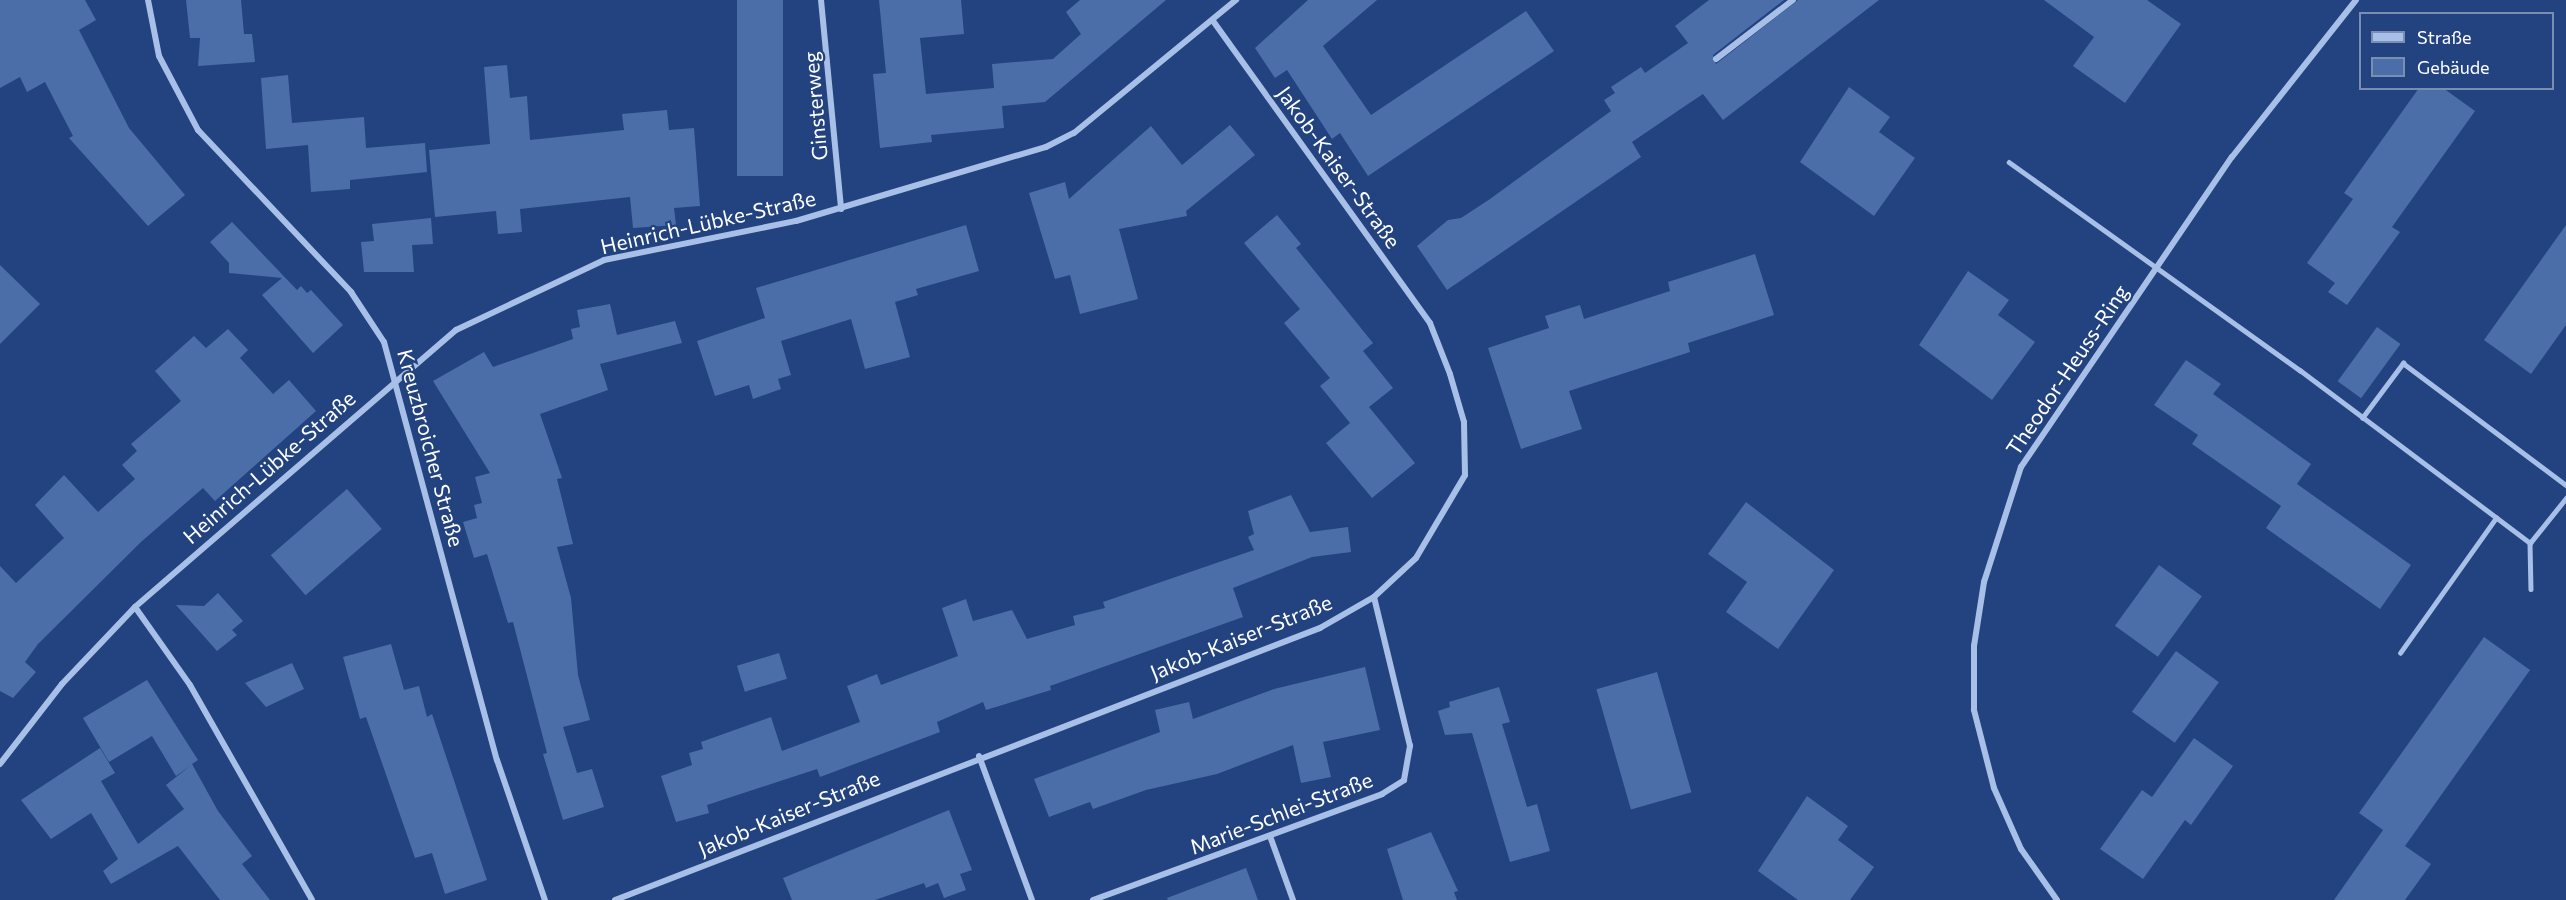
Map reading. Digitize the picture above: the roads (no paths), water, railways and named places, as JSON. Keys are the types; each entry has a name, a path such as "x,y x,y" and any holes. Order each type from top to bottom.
{"street":[{"name":"Kreuzbroicher Straße","path":"148,0 159,56 198,130 351,292 384,342 397,379 497,760 545,900"},
{"name":"Ginsterweg","path":"821,0 841,209"},
{"name":"Heinrich-Lübke-Straße","path":"0,765 62,684 135,607 456,330 604,260 841,209 1046,147 1074,133 1236,0"},
{"path":"1716,59 1793,0"},
{"name":"Theodor-Heuss-Ring","path":"2057,900 2020,849 1994,788 1974,710 1974,646 1982,593 2021,466 2276,96 2356,0"},
{"name":"Jakob-Kaiser-Straße","path":"615,900 979,756 1320,628 1374,597 1416,558 1465,475 1464,422 1430,323 1212,20"},
{"name":"Marie-Schlei-Straße","path":"1095,900 1382,794 1404,780 1410,746 1374,597"},
{"path":"135,607 190,685 312,900"},
{"path":"979,756 1032,900"},
{"path":"1270,836 1293,900"}],"lane":[{"path":"2008,162 2362,418 2530,543"},
{"path":"2362,418 2403,363 2566,485"},
{"path":"2531,590 2530,543 2566,498"},
{"path":"2400,653 2496,518"}]}
